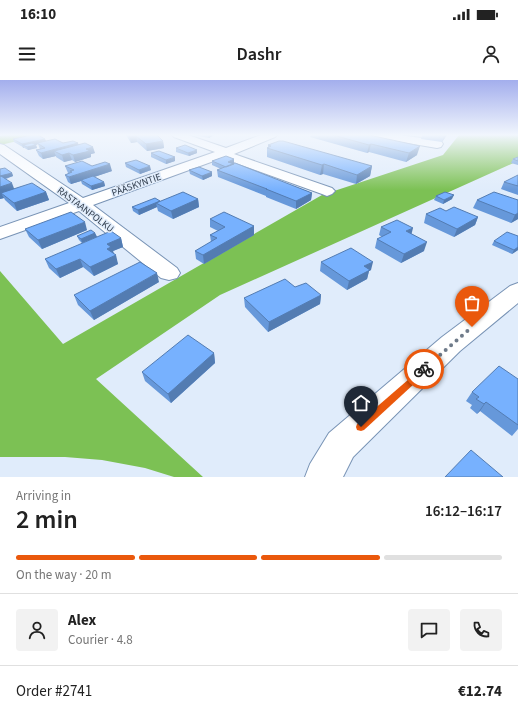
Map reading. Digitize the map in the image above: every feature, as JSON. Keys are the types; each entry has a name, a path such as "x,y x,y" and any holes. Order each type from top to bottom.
{"street":[{"name":"RASTAANPOLKU","path":"8,154 81,204 169,273"},
{"name":"PÄÄSKYNTIE","path":"0,233 223,154"},
{"path":"225,154 327,191"},
{"path":"323,477 340,445 451,344 518,291"}],"green space":[{"path":"444,154 518,154 518,161 220,295 96,379 203,477 174,477 145,468 102,460 65,457 0,457 0,271 63,344 322,195"}],"building":[{"path":"152,154 166,154 175,157 166,160"},
{"path":"285,154 328,154 372,166 357,175 324,164 322,165"},
{"path":"226,156 234,159 228,162 234,164 226,167 212,161"},
{"path":"136,160 150,166 139,170 125,163"},
{"path":"82,161 92,166 105,162 110,164 69,177 65,175 74,170 65,166"},
{"path":"235,163 312,193 296,201 217,170"},
{"path":"199,167 212,172 202,176 189,170"},
{"path":"5,168 12,173 0,176 0,169"},
{"path":"518,175 518,186 504,182"},
{"path":"1,176 12,183 0,187"},
{"path":"93,176 104,182 91,186 81,180"},
{"path":"32,183 46,192 14,203 1,193"},
{"path":"183,192 198,199 171,211 156,203"},
{"path":"445,192 454,195 444,200 436,196"},
{"path":"494,192 518,200 518,213 515,215 477,200"},
{"path":"155,198 160,201 138,210 132,207"},
{"path":"454,207 478,217 457,229 426,214 440,208 446,211"},
{"path":"71,212 85,222 38,240 25,229"},
{"path":"224,212 254,226 203,255 195,251 217,238 210,235 225,227 210,219"},
{"path":"397,220 413,228 406,231 427,242 404,254 377,239 391,232 381,227"},
{"path":"91,230 95,233 81,239 77,236"},
{"path":"111,231 121,238 107,244 111,247 107,249 116,255 90,267 80,259 56,269 45,259"},
{"path":"507,232 518,236 518,247 514,250 494,241"},
{"path":"351,248 373,262 364,266 370,270 349,281 321,262"},
{"path":"140,262 157,273 90,311 74,295"},
{"path":"285,279 295,287 306,283 321,295 269,322 244,298"},
{"path":"188,335 214,353 168,394 142,372"},
{"path":"499,366 518,379 518,425 486,402 484,404 476,399 479,397 472,392"},
{"path":"471,450 503,477 445,477"}],"way so far":[{"path":"424,369 472,327"}],"route":[{"path":"361,427 424,369"}]}
